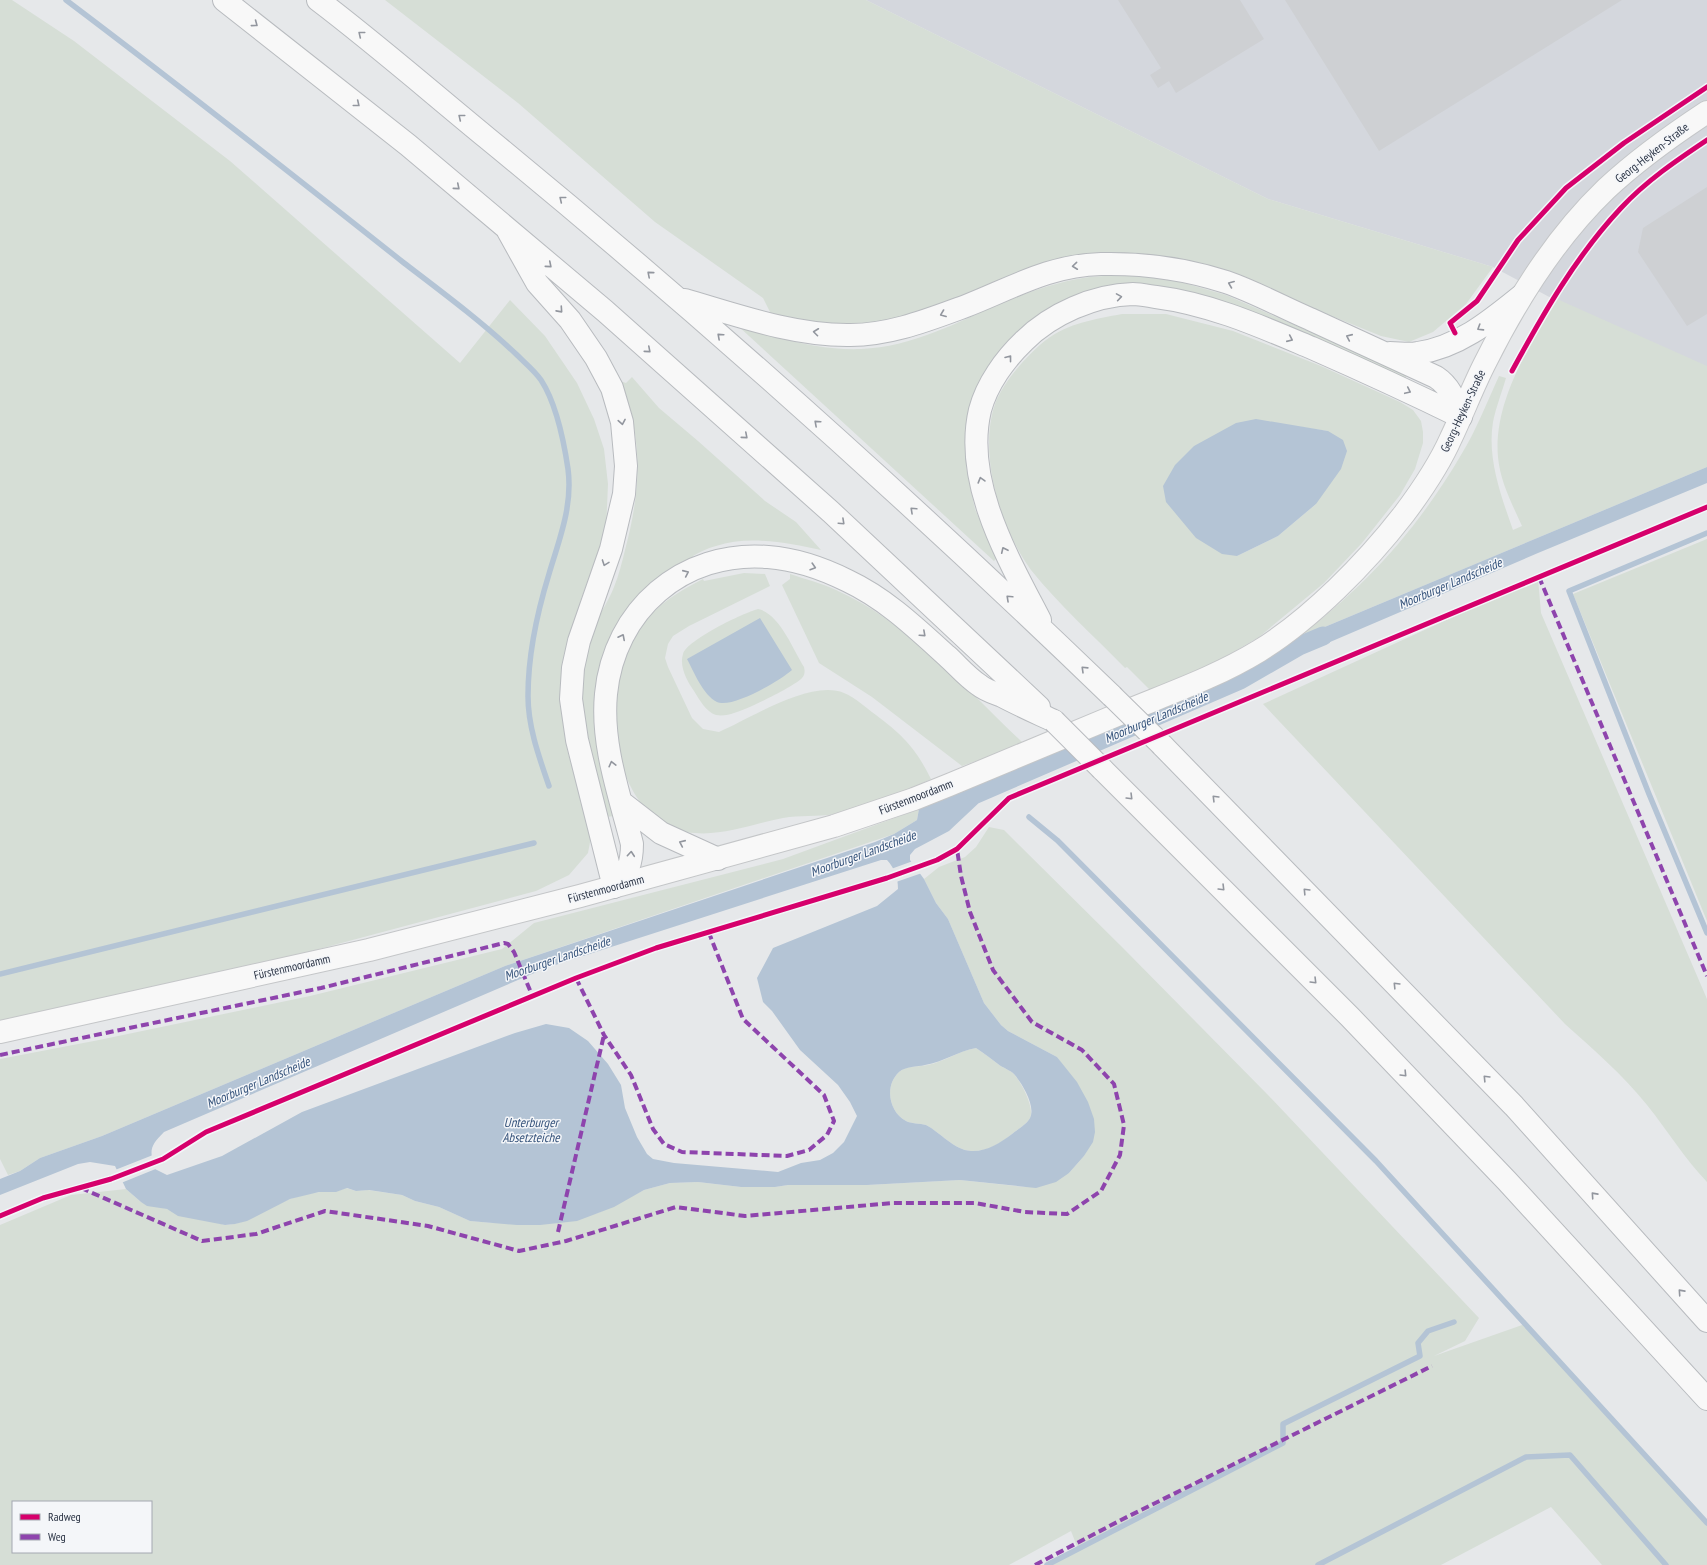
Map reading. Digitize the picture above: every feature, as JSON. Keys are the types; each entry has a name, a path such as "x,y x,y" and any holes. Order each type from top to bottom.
{"main road":[{"path":"224,0 408,145 604,312 831,512 1054,722 1361,1028 1508,1181 1707,1399"},
{"path":"318,0 592,224 680,299 1048,634 1162,745 1514,1106 1707,1321"},
{"name":"Georg-Heyken-Straße","path":"1193,684 1212,676 1257,652 1299,623 1319,605 1380,542 1403,514 1435,469 1461,417 1486,361 1522,296 1554,249 1605,190 1649,152 1707,112"},
{"path":"508,231 536,283 570,320 599,364 612,388 622,422 626,466 624,494 611,549 579,641 573,668 571,699 577,740 614,887"},
{"path":"680,299 770,325 815,333 848,336 892,330 928,320 979,301 1031,277 1070,266 1100,264 1152,265 1227,283 1385,353 1443,382 1452,393 1461,417"},
{"path":"1048,634 1003,548 979,472 977,439 980,409 995,375 1015,350 1034,331 1063,312 1096,300 1133,294 1168,298 1202,306 1254,323 1410,392 1461,417"},
{"path":"1385,353 1417,353 1443,347 1459,341 1485,324 1522,296"},
{"path":"614,887 628,871 632,853 632,844 610,757 605,712 608,676 621,639 640,609 664,585 691,570 722,560 768,557 805,564 849,581 872,594 903,617 980,686 1054,722"},
{"name":"Fürstenmoordamm","path":"0,1032 369,950 614,887 834,826 914,799 1193,684"},
{"path":"621,802 661,833 718,859"}],"shaded area":[{"path":"0,0 12,0 74,41 230,161 460,363 510,300 545,336 577,383 594,419 604,449 608,484 606,530 581,599 563,665 562,708 567,749 591,837 588,853 569,875 536,891 274,961 0,1021"},
{"path":"385,0 866,0 1268,199 1493,267 1466,304 1433,332 1409,342 1381,336 1223,272 1185,260 1134,253 1084,255 907,321 822,328 771,314 763,298 655,222 518,103"},
{"path":"866,0 1707,0 1707,381 1493,267 1268,199"},
{"path":"1119,275 1155,277 1184,283 1226,295 1407,374 1405,380 1163,291 1034,320 966,441 966,467 975,509 998,557 994,561 737,325 808,345 840,349 880,347 917,339 1033,291 1083,278"},
{"path":"1557,299 1707,366 1707,467 1296,639 1345,599 1367,578 1408,532 1444,482 1466,446 1499,376 1506,378 1493,422 1492,449 1496,477 1513,530 1522,526 1507,492 1499,466 1498,436 1501,415 1507,395 1525,354"},
{"path":"1122,314 1166,314 1233,331 1321,366 1400,402 1413,410 1421,421 1423,432 1423,443 1415,469 1400,495 1362,543 1324,583 1259,637 1220,660 1151,691 1127,667 1125,668 1053,596 1031,570 1010,533 1002,512 995,490 989,445 990,424 995,404 999,396 1017,369 1039,346 1055,334 1082,322","holes":["1293,426 1328,431 1316,504 1278,536 1237,556"]},
{"path":"632,377 659,408 765,501 796,522 821,550 768,541 742,541 707,549 693,556 694,561 611,639 614,816 606,817 586,739 583,719 582,680 591,635 596,622 612,592 622,564 634,506 638,465 636,444 628,402 620,381 626,383"},
{"path":"1707,539 1707,921 1573,594"},
{"path":"744,573 765,574 770,586 689,626 673,636 668,644 665,658 692,718 703,729 719,732 780,702 814,691 830,690 844,693 861,703 902,737 920,759 931,779 884,800 859,809 828,815 783,818 713,833 698,833 671,827 650,813 634,793 623,769 617,742 615,714 617,686 623,660 639,628 655,611 673,596 703,579 704,581"},
{"path":"790,574 836,590 888,620 936,659 1024,744 962,766 872,697 819,663 782,585 790,579"},
{"path":"1538,578 1541,613 1707,999 1707,1182 1691,1164 1647,1105 1628,1083 1565,1024 1263,704"},
{"path":"758,609 766,612 779,624 804,667 804,676 798,682 740,711 730,714 716,715 703,705 689,683 684,673 682,663 683,654 694,642 716,628"},
{"path":"919,809 917,820 894,834 505,966 102,1136 40,1158 20,1171 8,1175 0,1159 0,1059 310,996 502,949 534,923 783,859"},
{"path":"989,827 1004,830 1268,1095 1479,1318 1465,1341 1434,1356 1525,1324 1707,1523 1707,1565 1602,1565 1551,1507 1441,1565 1047,1565 1078,1549 1071,1531 1009,1565 0,1565 0,1225 71,1195 126,1189 141,1202 225,1225 242,1222 293,1198 312,1193 336,1191 346,1188 356,1191 368,1190 402,1195 415,1201 439,1207 470,1221 494,1223 598,1213 644,1190 670,1183 698,1182 741,1187 775,1187 788,1185 867,1185 960,1180 1024,1187 1069,1173 1084,1156 1092,1142 1064,1067 1057,1057 1008,1031 1001,1025 984,1003 948,919 936,903 924,879 939,867 965,857 976,847"},
{"path":"976,1048 1014,1074 1029,1102 1031,1114 1030,1118 1022,1127 1003,1141 987,1149 971,1151 959,1148 926,1125 908,1122 900,1117 892,1105 890,1091 894,1078 902,1070 909,1067 924,1066 941,1061 963,1051"}],"water":[{"path":"1256,419 1328,431 1343,440 1347,451 1341,469 1316,504 1278,536 1237,556 1222,554 1196,538 1166,502 1163,486 1175,465 1194,446 1236,423"},
{"path":"1707,467 1707,483 1538,553 1302,654 1296,639"},
{"path":"760,618 792,670 778,680 744,698 724,703 717,702 712,699 703,689 687,659"},
{"name":"Unterburger Absetzteiche","path":"998,777 1003,790 982,800 949,831 915,849 910,855 910,860 924,879 936,903 948,919 984,1003 1001,1025 1008,1031 1057,1057 1077,1082 1088,1102 1094,1119 1095,1132 1093,1142 1084,1156 1069,1173 1056,1182 1036,1188 960,1180 867,1185 788,1185 775,1187 741,1187 698,1182 670,1183 644,1190 614,1207 577,1221 540,1225 517,1225 470,1221 439,1207 415,1201 402,1195 369,1190 356,1191 347,1188 336,1192 319,1192 290,1199 247,1221 225,1225 178,1216 167,1209 147,1206 126,1189 115,1166 90,1162 78,1164 0,1195 0,1179 20,1171 40,1158 102,1136 505,966 875,842 894,834 917,820 919,809","holes":["881,860 887,860 896,873 898,889 877,906 773,948 757,978 763,1002 772,1011 800,1050 838,1085 850,1102 857,1116 844,1142 833,1153 820,1160 801,1163 778,1172 674,1163 653,1159 647,1154 637,1137 625,1108 621,1085 608,1064 588,1041 569,1028 546,1024 515,1033 302,1112 222,1156 167,1175 155,1169 152,1149 153,1145 164,1132 546,968","976,1048 1014,1074 1021,1083 1030,1101 1031,1113 1027,1122 1003,1141 982,1150 971,1151 959,1148 926,1125 908,1122 900,1117 892,1105 890,1091 894,1078 902,1070 932,1064 969,1049"]}],"pier":[{"path":"913,861 922,873 896,882 891,869"},
{"path":"153,1155 158,1168 121,1183 115,1170"}],"building":[{"path":"1118,0 1240,0 1264,39 1176,93 1169,81 1158,88 1150,75 1161,68"},
{"path":"1285,0 1622,0 1379,151"},
{"path":"1707,187 1707,314 1687,326 1638,252 1643,228"}],"waterway":[{"path":"66,0 278,163 461,307 503,342 533,370 541,380 551,400 559,423 568,469 569,483 567,510 561,536 537,619 531,650 528,681 528,708 532,730 549,786"},
{"path":"1707,533 1569,591 1649,794 1707,933"},
{"name":"Moorburger Landscheide","path":"976,794 1240,680 1299,646 1323,636"},
{"path":"1029,817 1057,840 1376,1161 1707,1523"},
{"path":"0,974 534,843"},
{"path":"1047,1565 1283,1443 1283,1424 1420,1356 1418,1343 1428,1331 1454,1322"},
{"path":"1318,1565 1526,1457 1570,1455 1666,1565"}],"marked path":[{"path":"1539,577 1707,976"},
{"path":"81,1188 202,1241 256,1234 325,1211 428,1226 519,1251 566,1241 676,1207 745,1216 893,1203 975,1203 1025,1212 1067,1214 1101,1191 1120,1155 1124,1125 1114,1084 1082,1050 1032,1022 993,970 970,912 961,876 957,849"},
{"path":"576,978 604,1035 631,1075 653,1129 664,1144 682,1152 787,1156 809,1150 827,1135 834,1121 824,1095 743,1019 709,933"},
{"path":"0,1055 321,988 504,943 508,944 514,952 532,995"},
{"path":"558,1232 604,1035"},
{"path":"1035,1565 1123,1519 1432,1366"}],"cycle path":[{"path":"1455,333 1450,323 1477,301 1518,240 1566,188 1624,143 1707,87"},
{"path":"1512,371 1561,286 1605,226 1621,208 1651,180 1707,140"},
{"path":"0,1216 43,1198 111,1179 163,1159 206,1132 576,978 656,948 887,878 937,860 957,849 1009,798 1707,507"}]}
